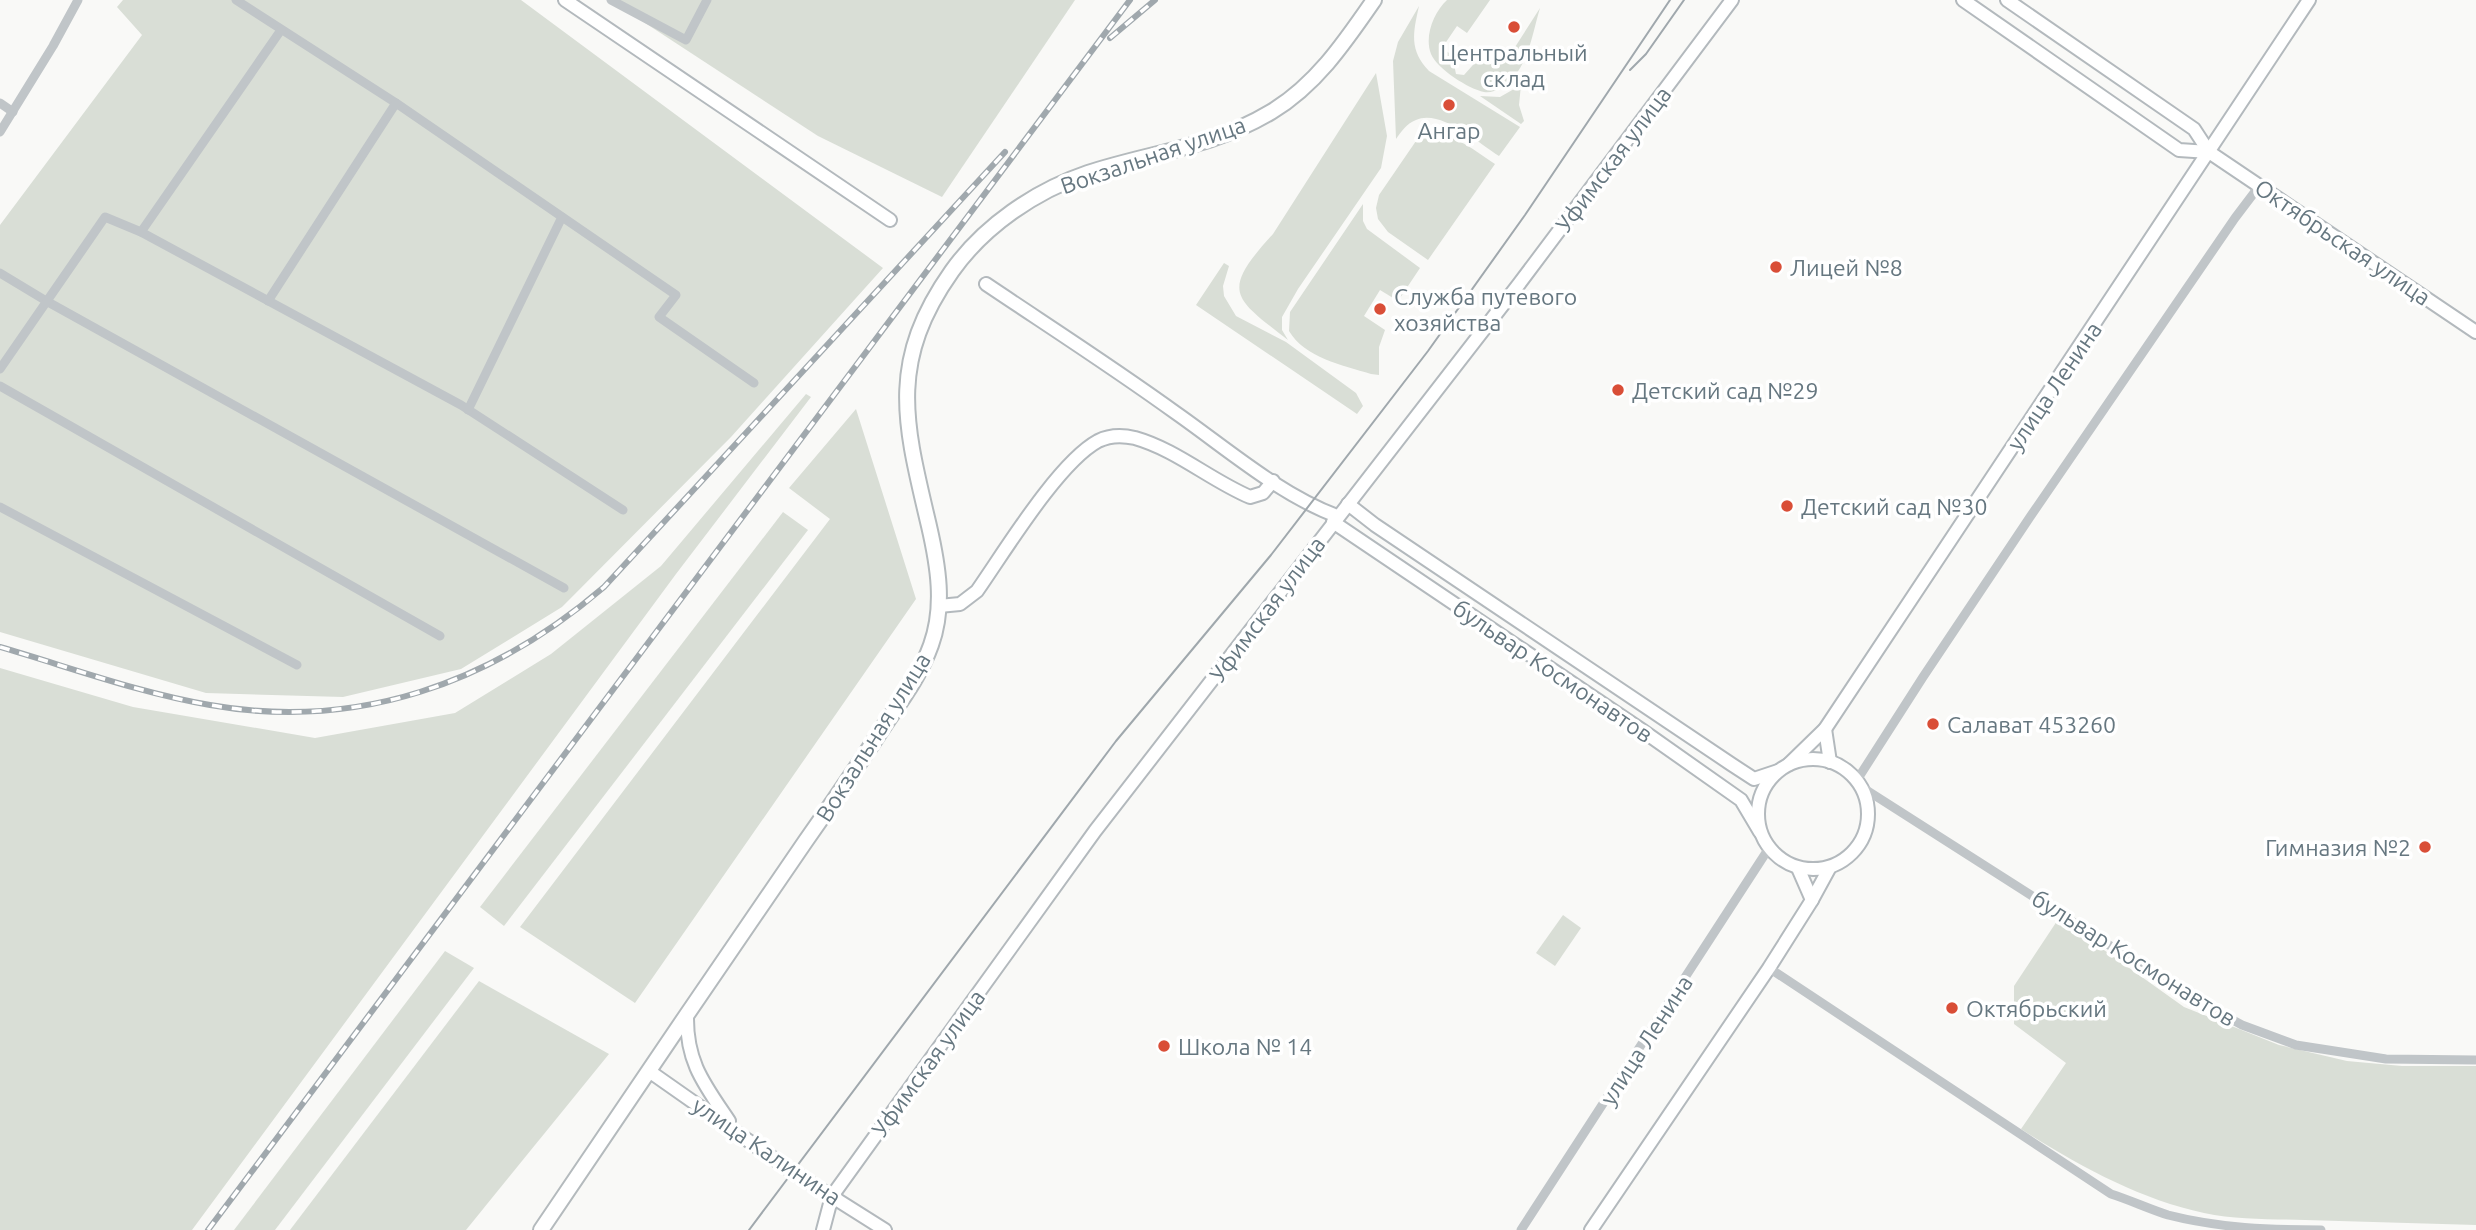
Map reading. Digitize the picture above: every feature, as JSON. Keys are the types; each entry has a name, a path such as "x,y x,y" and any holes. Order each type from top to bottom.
{"main road":[{"name":"Вокзальная улица","path":"541,1230 913,682 932,642 939,607 939,589 935,551 908,422 907,380 909,361 919,329 953,270 982,236 1053,188 1087,174 1221,137 1275,110 1297,93 1331,59 1374,0"}],"street":[{"path":"0,132 78,0"},
{"path":"236,0 396,103 676,295 659,317 754,383"},
{"path":"565,0 890,220"},
{"path":"615,1 685,40 707,0"},
{"name":"Уфимская улица","path":"823,1230 832,1196 1095,831 1519,284 1732,0"},
{"name":"Октябрьская улица","path":"1963,0 2179,150 2209,152"},
{"name":"Октябрьская улица","path":"2007,0 2194,129 2209,152 2476,332"},
{"name":"улица Ленина","path":"1760,832 1760,799 1767,783 1825,729 2309,0"},
{"path":"2021,39 2034,18"},
{"path":"141,232 281,30"},
{"path":"0,103 13,112"},
{"path":"268,301 396,103"},
{"path":"1859,783 1923,677 2260,185"},
{"path":"0,369 105,217 141,232 468,410 622,510"},
{"path":"468,410 562,217"},
{"path":"0,273 564,589"},
{"name":"бульвар Космонавтов","path":"986,284 1273,481 1335,519 1741,800 1760,832"},
{"path":"0,386 440,636"},
{"path":"939,607 960,604 977,591 1056,481 1100,440 1119,435 1147,442 1250,496 1264,493 1273,481"},
{"name":"бульвар Космонавтов","path":"1348,504 1375,525 1754,779 1784,768"},
{"path":"0,507 297,665"},
{"path":"1825,729 1830,762"},
{"path":"1760,832 1769,848 1782,860 1814,870 1830,867 1852,854 1865,834 1868,809 1859,783 1848,771 1817,759 1803,760 1784,768"},
{"name":"бульвар Космонавтов","path":"1859,783 2192,998 2242,1025 2297,1045 2386,1059 2476,1060"},
{"name":"улица Ленина","path":"1521,1230 1769,848"},
{"path":"1798,867 1812,900"},
{"path":"1591,1230 1769,968 1830,867"},
{"path":"1769,968 2111,1194 2166,1214 2201,1221 2255,1230 2321,1230"},
{"path":"687,1015 689,1052 704,1083 733,1127"},
{"name":"улица Калинина","path":"649,1071 885,1230"}],"shaded area":[{"path":"123,0 521,0 883,268 731,437 562,607 461,669 343,697 206,693 0,632 0,225 142,35 117,7"},
{"path":"610,0 1075,0 942,197 818,136"},
{"path":"1447,0 1490,0 1467,33 1457,26 1442,48 1452,55 1456,74 1464,75 1489,47 1508,58 1540,8 1523,64 1503,87 1492,92 1478,90 1462,83 1434,60 1429,47 1430,32 1434,18"},
{"path":"1419,6 1415,25 1415,48 1429,71 1520,127 1499,156 1459,129 1437,119 1413,121 1396,139 1393,61 1398,42"},
{"path":"1376,73 1387,136 1381,168 1298,289 1282,317 1282,330 1288,340 1245,303 1240,293 1240,282 1245,269 1273,234"},
{"path":"1521,85 1519,105 1524,121 1521,124 1480,96 1500,97"},
{"path":"1433,134 1450,137 1495,164 1428,260 1388,232 1378,219 1376,208 1379,195 1416,141"},
{"path":"1363,204 1363,221 1367,229 1420,268 1398,301 1380,290 1364,316 1385,330 1379,347 1379,375 1337,364 1314,354 1304,348 1289,331 1290,312"},
{"path":"1224,263 1229,266 1223,286 1224,296 1236,316 1286,342 1356,393 1363,406 1357,414 1196,305"},
{"path":"806,394 811,397 676,574 192,1230 0,1230 0,668 133,707 315,738 455,713 551,654 661,566"},
{"path":"856,409 916,599 635,1003 520,927 830,519 789,488"},
{"path":"783,512 808,530 504,926 480,907"},
{"path":"1563,915 1581,928 1555,966 1536,953"},
{"path":"2059,918 2184,1007 2279,1045 2347,1061 2402,1066 2476,1066 2476,1225 2254,1219 2204,1213 2132,1190 2021,1129 2066,1063 2014,1024 2014,986"},
{"path":"445,951 474,968 275,1230 234,1230"},
{"path":"479,981 609,1054 466,1230 290,1230"}],"tram line":[{"path":"749,1230 1116,741 1271,555 1428,351 1525,215 1670,0"},
{"path":"1630,70 1646,54 1684,0"}],"railway":[{"path":"208,1230 1130,0"},
{"path":"1110,38 1155,0"},
{"path":"0,647 157,694 210,705 265,711 318,711 370,704 421,692 516,650 561,621 604,587 1005,152"}],"place":[{"name":"Центральный склад","path":"1514,27"},
{"name":"Ангар","path":"1449,105"},
{"name":"Лицей №8","path":"1776,267"},
{"name":"Служба путевого хозяйства","path":"1380,309"},
{"name":"Детский сад №29","path":"1618,390"},
{"name":"Детский сад №30","path":"1787,506"},
{"name":"Салават 453260","path":"1933,724"},
{"name":"Гимназия №2","path":"2425,847"},
{"name":"Октябрьский","path":"1952,1008"},
{"name":"Школа № 14","path":"1164,1046"}]}
